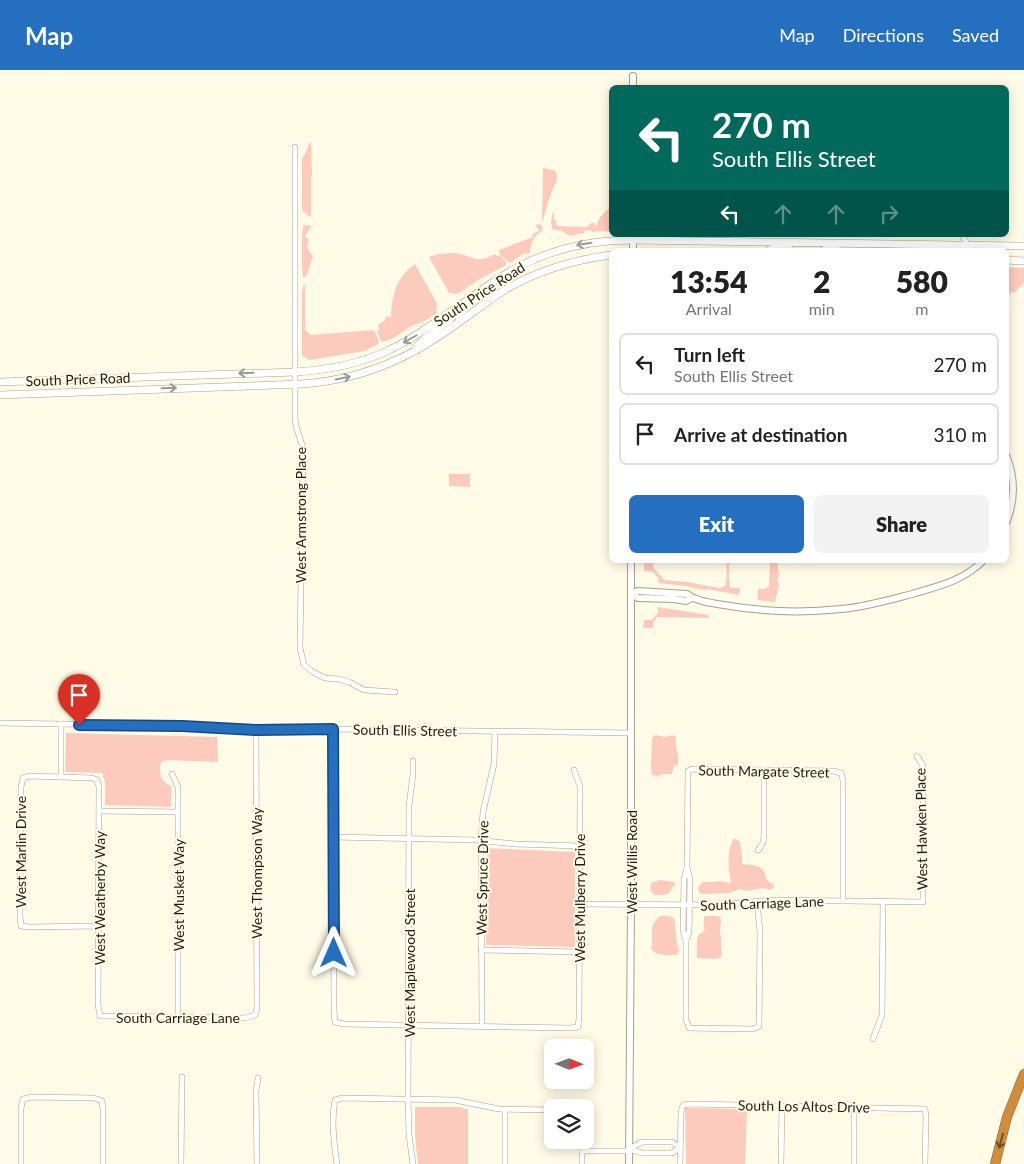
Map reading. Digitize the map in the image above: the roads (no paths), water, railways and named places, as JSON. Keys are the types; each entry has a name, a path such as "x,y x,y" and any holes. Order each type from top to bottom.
{"highway":[{"path":"995,1164 1007,1117 1024,1064"},
{"path":"1007,1117 1024,1074"}],"main road":[{"name":"South Price Road","path":"0,382 295,372 348,364 390,350 412,338 522,265 581,244 633,237 959,248 1024,246"},
{"path":"772,248 785,248 792,242"},
{"path":"832,248 840,243"},
{"name":"South Price Road","path":"0,395 295,384 329,381 394,362 427,343 505,290 537,274 581,260 609,255"},
{"path":"1009,260 1024,261"},
{"path":"460,321 459,315 461,312 502,277"},
{"path":"411,353 425,338 450,320 450,312"}],"street":[{"path":"633,85 634,76"},
{"name":"West Armstrong Place","path":"296,147 295,384 296,426 303,448 300,648 304,665 325,678 349,682 364,690 395,692"},
{"path":"1009,462 1013,488 1009,515"},
{"name":"West Willis Road","path":"629,1164 631,563"},
{"path":"631,594 639,598 686,601 692,598 765,611 788,612 841,609 879,603 948,584 965,576 981,563"},
{"name":"South Ellis Street","path":"0,723 182,726 256,730 333,729 631,733"},
{"path":"61,724 61,777"},
{"path":"333,729 335,1022 344,1024 482,1026"},
{"name":"West Thompson Way","path":"255,1015 257,1009 256,730"},
{"name":"West Spruce Drive","path":"482,1026 481,840 483,812 494,764 495,731"},
{"name":"West Hawken Place","path":"917,756 923,766 923,902"},
{"name":"West Maplewood Street","path":"413,761 414,774 408,806 408,1099 409,1135 413,1164"},
{"name":"South Margate Street","path":"687,905 690,879 687,868 688,771 692,769 841,772 843,780 843,901"},
{"name":"West Mulberry Drive","path":"482,1026 578,1027 580,786 574,770"},
{"path":"758,850 763,843 764,835 764,770"},
{"name":"West Musket Way","path":"172,774 178,787 178,1017"},
{"name":"West Marlin Drive","path":"61,777 30,776 23,778 21,786 21,926 98,926"},
{"name":"West Weatherby Way","path":"61,777 92,778 98,780 98,1005 100,1016"},
{"path":"99,811 178,812"},
{"path":"333,838 481,840 516,844 580,846"},
{"name":"South Carriage Lane","path":"579,904 719,905 772,900 923,902"},
{"path":"687,905 689,932 686,941 686,1019 689,1028 753,1029 759,1026 760,932 757,902"},
{"path":"873,1038 882,1015 883,902"},
{"path":"481,950 579,952"},
{"name":"South Carriage Lane","path":"100,1016 245,1018 255,1015"},
{"path":"182,1076 182,1164"},
{"path":"257,1164 256,1091 258,1078"},
{"path":"21,1164 21,1108 23,1099 31,1097 94,1098 102,1100 103,1164"},
{"path":"337,1164 334,1108 335,1100 342,1098 455,1100 505,1109 544,1110"},
{"name":"South Los Altos Drive","path":"680,1147 683,1105 925,1109 925,1164"},
{"path":"781,1164 782,1106"},
{"path":"854,1107 854,1164"},
{"path":"505,1109 505,1164"},
{"path":"629,1150 642,1142 672,1142 680,1147"},
{"path":"582,1164 582,1150 629,1150 642,1153 666,1153 680,1147"},
{"path":"680,1147 680,1164"}]}
